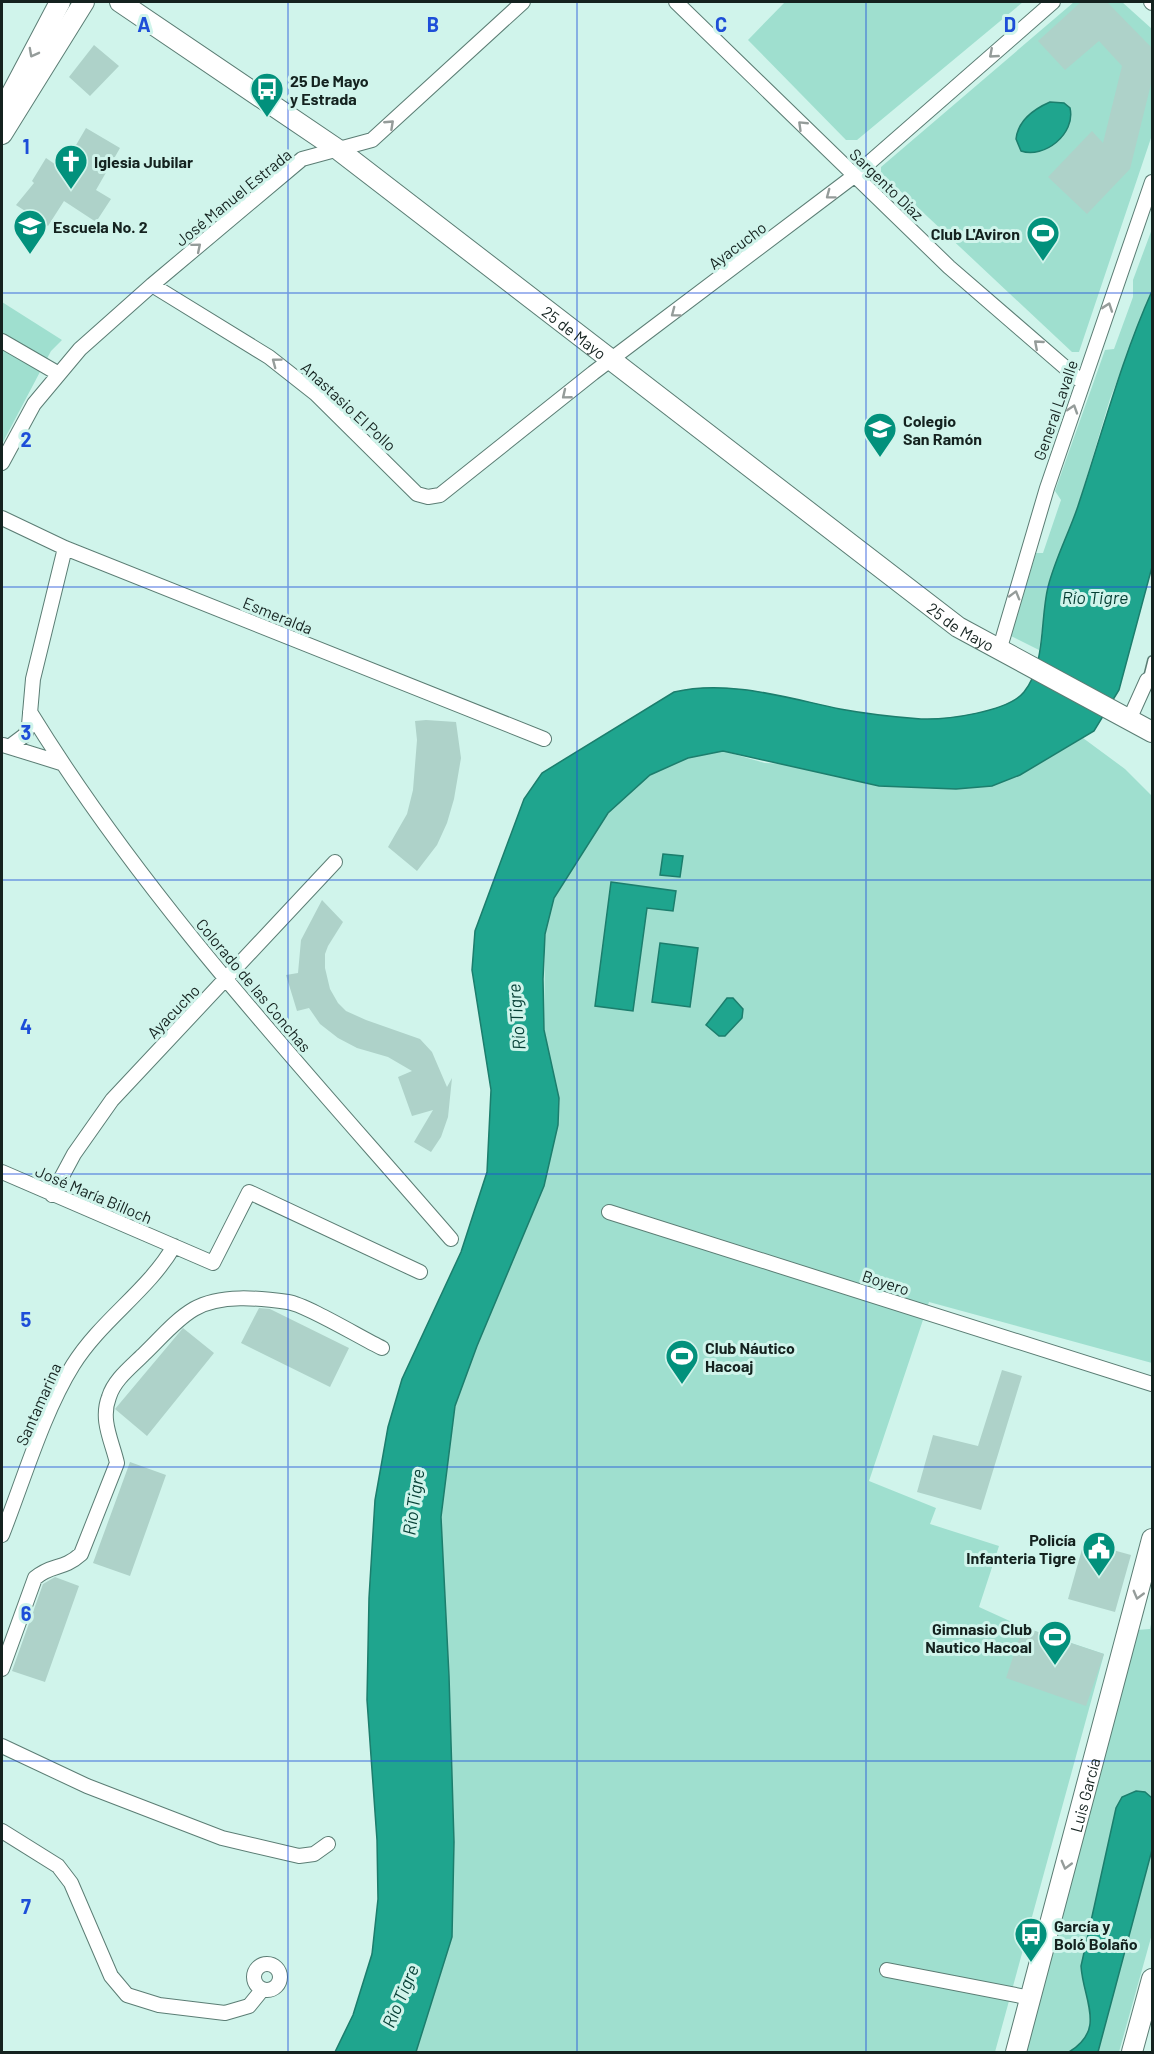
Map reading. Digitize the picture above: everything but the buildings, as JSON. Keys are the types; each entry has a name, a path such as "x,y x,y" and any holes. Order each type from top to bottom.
{"main road":[{"path":"2,126 12,93 60,2"},
{"path":"2,134 84,2"},
{"name":"25 de Mayo","path":"120,2 340,151 957,627 1152,732"},
{"name":"Luis García","path":"1016,2052 1152,1539"},
{"path":"1132,2052 1148,2018 1152,1979"}],"street":[{"name":"José Manuel Estrada","path":"2,463 34,404 80,349 152,285 302,159 340,151 372,140 523,2"},
{"name":"Sargento Díaz","path":"676,2 949,267 1082,382"},
{"name":"Ayacucho","path":"428,497 440,495 450,488 612,359 854,176 1053,2"},
{"name":"General Lavalle","path":"999,651 1047,488 1152,182"},
{"name":"Anastasio El Pollo","path":"152,285 269,357 316,394 407,486 417,494 428,497"},
{"path":"2,341 59,374"},
{"name":"Esmeralda","path":"2,518 65,548 544,739"},
{"path":"5,746 25,735 33,679 65,548"},
{"path":"1122,716 1147,680"},
{"name":"Colorado de las Conchas","path":"30,712 61,763 225,982 451,1239"},
{"path":"5,746 61,763"},
{"name":"Ayacucho","path":"52,1195 74,1154 112,1100 335,862"},
{"name":"José María Billoch","path":"2,1172 213,1263 249,1192 420,1272"},
{"name":"Boyero","path":"609,1212 1152,1384"},
{"name":"Santamarina","path":"2,1535 54,1401 73,1364 98,1332 162,1267 174,1246"},
{"path":"2,1668 35,1578 47,1568 62,1567 71,1563 81,1554 117,1463 105,1417 109,1396 121,1376 178,1322 195,1309 222,1301 255,1299 292,1303 382,1348"},
{"path":"2,1746 87,1786 222,1838 299,1856 314,1854 328,1844"},
{"path":"2,1831 22,1841 58,1866 71,1883 111,1976 127,1995 140,2001 159,2005 225,2013 249,2006 262,1990"},
{"path":"887,1970 1032,1998"}],"lane":[{"path":"1147,680 1152,660"}],"shaded area":[{"path":"785,2 1023,2 857,140 846,140 748,40"},
{"name":"Club L'Aviron","path":"1074,2 1122,2 1152,29 1152,135 1079,352 1072,352 881,173 881,167"},
{"path":"1152,229 1152,291 1110,399 1078,506 1048,587 1039,650 1011,636 1036,553 1043,553 1061,500 1055,491 1105,350 1114,349 1133,297 1133,280"},
{"path":"2,302 62,340 51,351 2,444"},
{"name":"Club Náutico Hacoaj","path":"1083,738 1125,769 1152,796 1152,1363 929,1302 869,1481 936,1508 930,1524 999,1546 979,1607 1023,1627 1104,1654 995,2052 416,2052 452,1937 454,1842 441,1517 455,1406 477,1346 544,1186 559,1098 544,1030 545,934 554,898 608,813 650,775 688,758 723,751 765,763 1020,775"},
{"path":"1152,1619 1152,1934 1119,2052 1022,2052 1137,1630 1150,1629"}],"water":[{"path":"1050,102 1064,103 1070,108 1071,118 1068,127 1063,135 1048,148 1030,153 1021,151 1016,139 1023,121 1038,108"},
{"name":"Río Tigre","path":"1152,291 1152,567 1119,690 1094,731 1020,775 992,786 956,789 879,786 723,751 688,758 650,775 608,813 554,898 545,934 543,979 544,1030 559,1098 558,1125 544,1186 477,1346 455,1406 441,1517 454,1842 452,1937 416,2052 335,2052 353,2015 372,1954 378,1899 377,1840 367,1700 369,1598 375,1500 388,1427 402,1379 461,1252 487,1172 491,1090 472,970 475,931 524,799 542,773 674,692 715,688 757,691 850,711 921,719 945,718 991,710 1016,699 1024,692 1036,669 1051,577 1078,506 1112,397"},
{"path":"663,854 683,856 680,877 660,875"},
{"path":"611,882 676,891 673,911 647,908 633,1011 595,1006"},
{"path":"660,943 698,948 690,1007 652,1002"},
{"path":"727,998 733,998 743,1009 742,1018 725,1036 719,1036 706,1025"},
{"path":"1136,1791 1145,1792 1152,1798 1152,1850 1098,2052 1069,2052 1081,2043 1090,2024 1081,1966 1116,1808 1122,1797"}],"place":[{"name":"25 De Mayo y Estrada","path":"267,118"},
{"name":"Iglesia Jubilar","path":"71,190"},
{"name":"Escuela No. 2","path":"30,255"},
{"name":"Club L'Aviron","path":"1043,262"},
{"name":"Colegio San Ramón","path":"880,458"},
{"name":"Club Náutico Hacoaj","path":"682,1385"},
{"name":"Policía Infanteria Tigre","path":"1099,1577"},
{"name":"Gimnasio Club Nautico Hacoal","path":"1055,1666"},
{"name":"García y Boló Bolaño","path":"1031,1963"}]}
